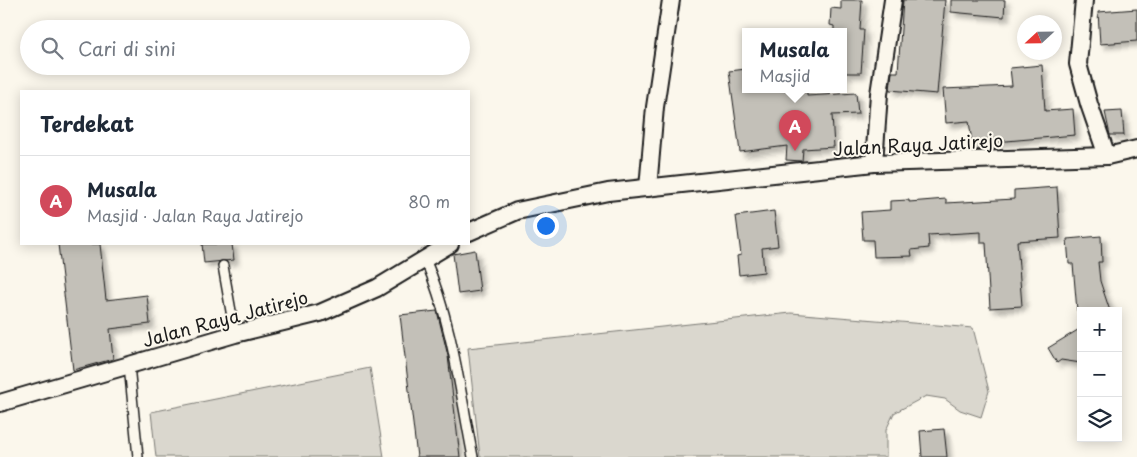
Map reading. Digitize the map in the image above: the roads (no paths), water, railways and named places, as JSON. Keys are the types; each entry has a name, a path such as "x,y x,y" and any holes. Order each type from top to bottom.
{"street":[{"path":"648,188 656,107 671,0"},
{"path":"874,163 879,94 893,0"},
{"path":"1084,0 1078,64 1107,156"},
{"name":"Jalan Raya Jatirejo","path":"470,232 516,211 608,192 874,163 1107,156 1137,149"},
{"name":"Jalan Raya Jatirejo","path":"0,403 235,334 320,313 377,288 448,245"}],"lane":[{"path":"425,260 436,285 446,320 473,457"},
{"path":"223,266 235,334"},
{"path":"129,365 138,457"}],"place":[{"name":"Musala","path":"795,151"}]}
